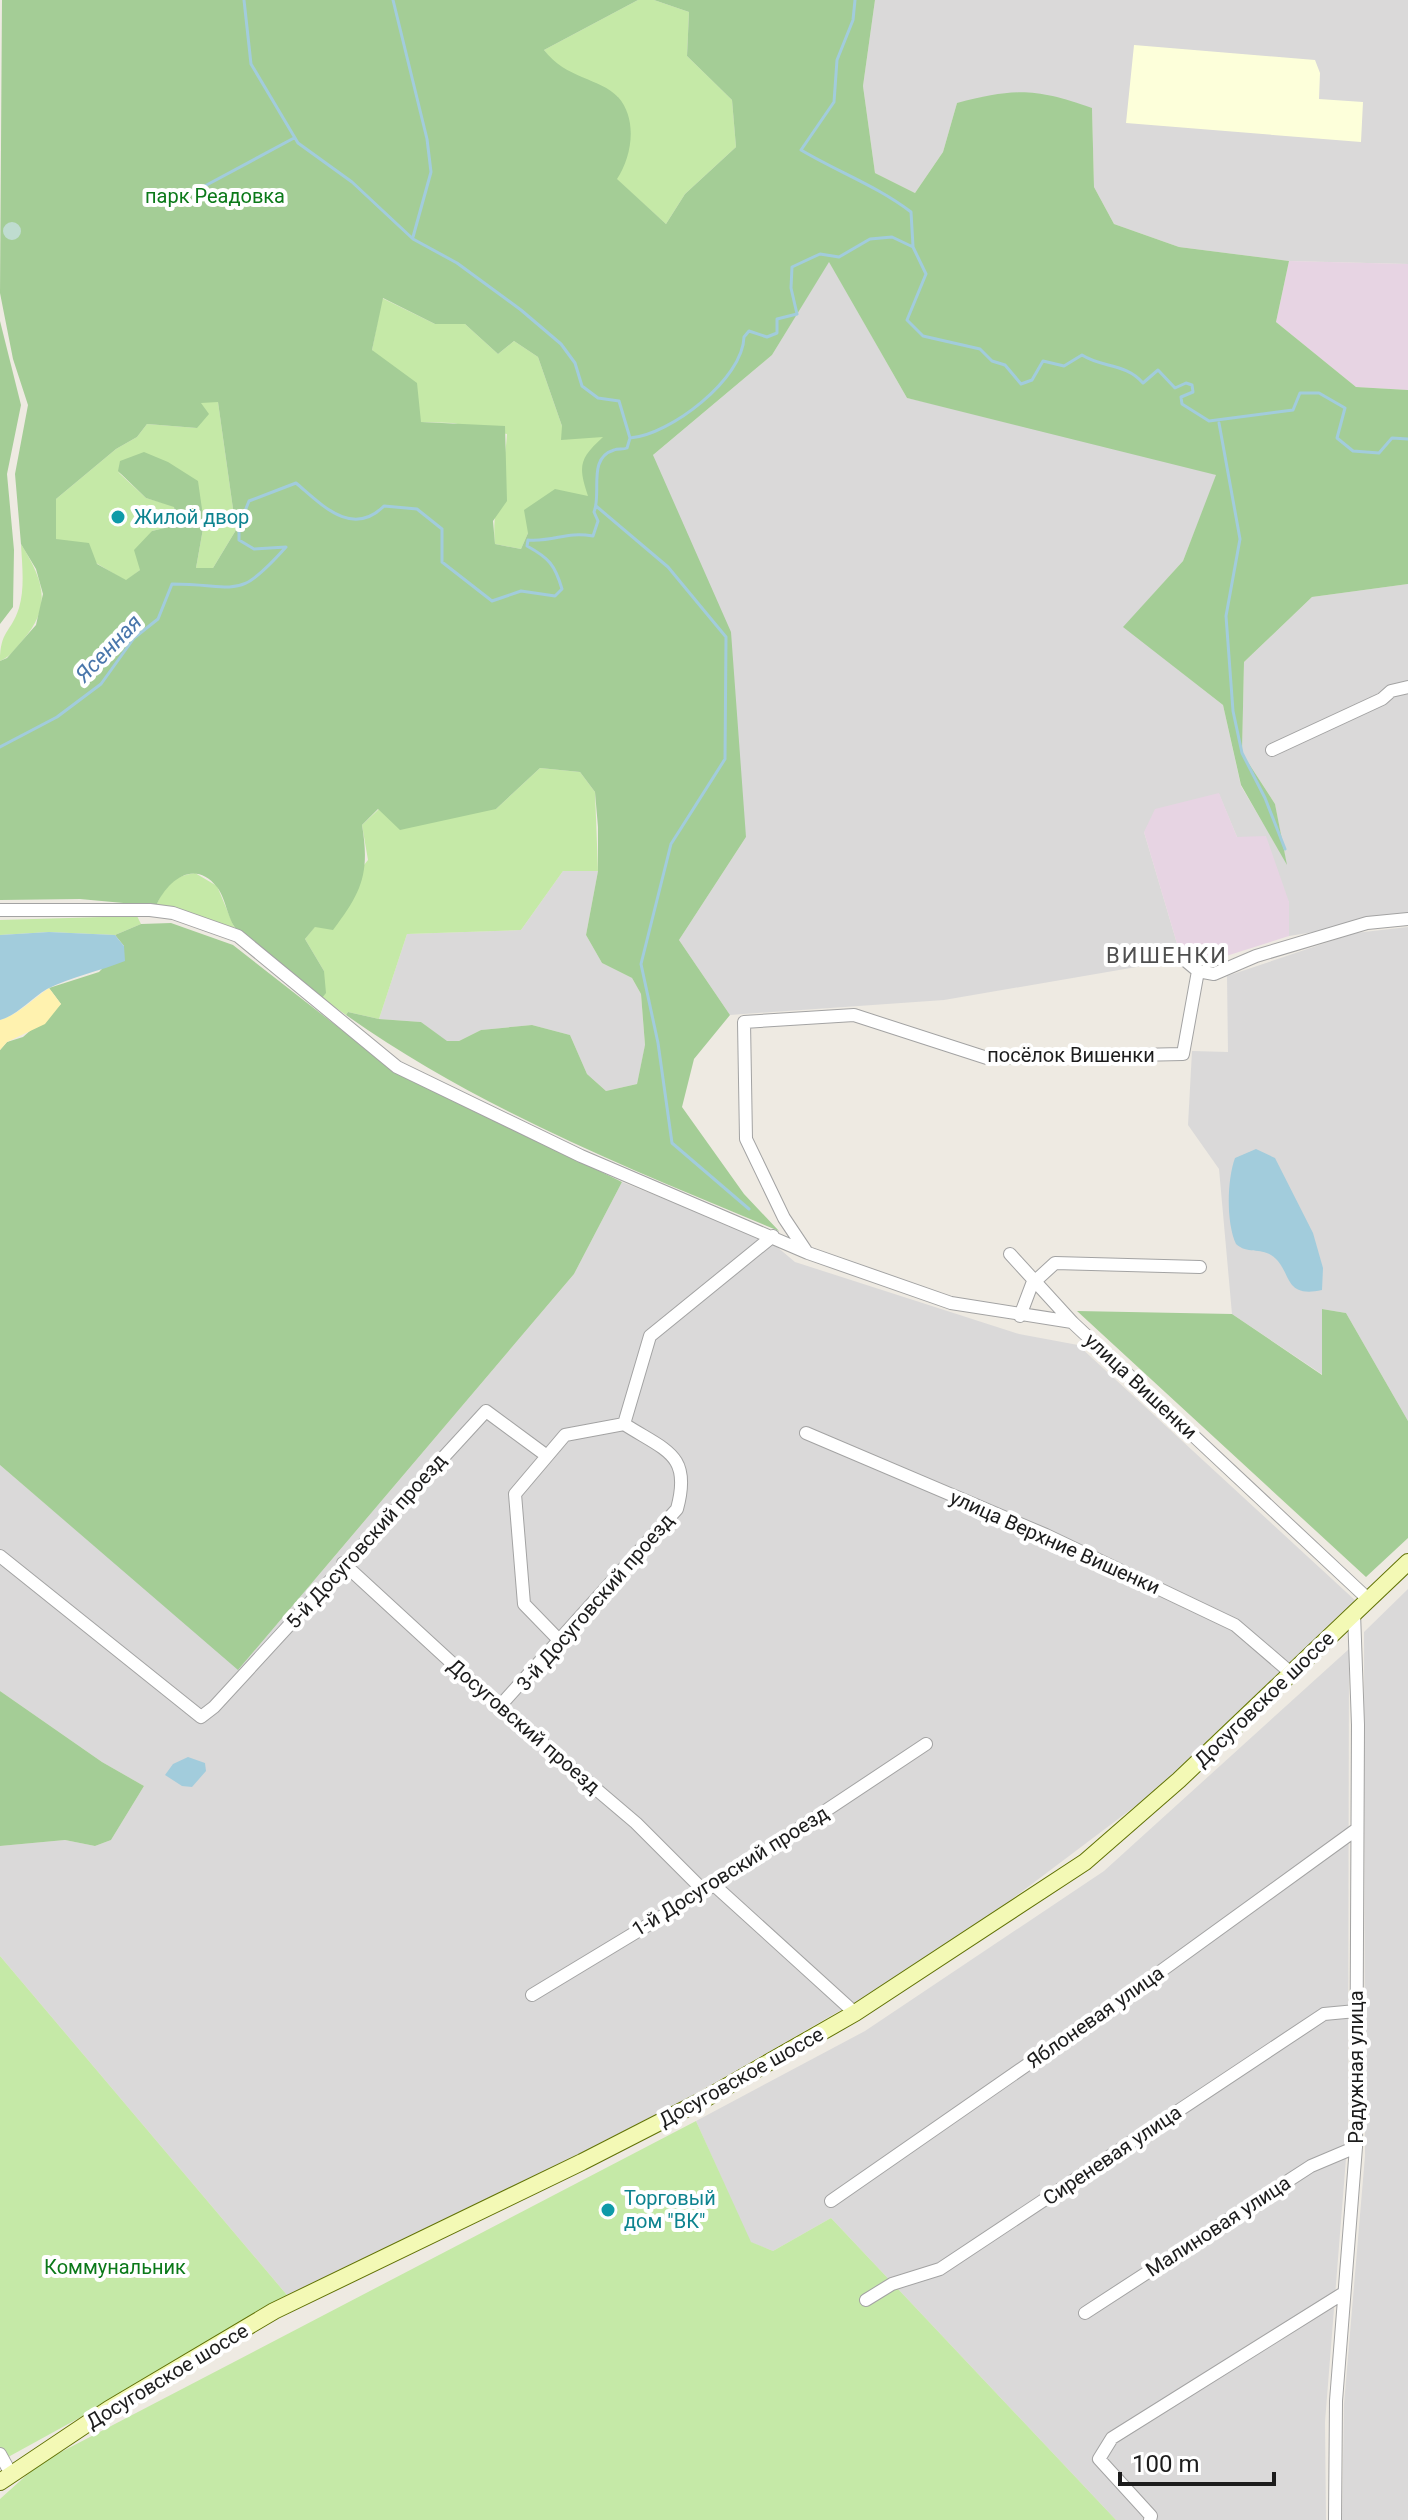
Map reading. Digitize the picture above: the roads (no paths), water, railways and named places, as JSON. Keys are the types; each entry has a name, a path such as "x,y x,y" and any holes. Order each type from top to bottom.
{"main road":[{"name":"Досуговское шоссе","path":"6,2478 109,2409 274,2311 596,2156 703,2100 855,2013 1085,1862 1179,1780 1408,1562"}],"street":[{"path":"1272,750 1382,699 1391,691 1408,687"},
{"name":"улица Вишенки","path":"0,910 150,910 173,913 238,936 397,1067 581,1156 808,1253 951,1303 1073,1323 1368,1599"},
{"path":"1180,956 1198,971 1214,974 1256,956 1367,923 1408,919"},
{"name":"посёлок Вишенки","path":"808,1253 784,1218 746,1139 744,1022 854,1015 987,1058 1183,1054 1198,971"},
{"path":"558,1639 524,1604 515,1494 565,1435 624,1424 650,1336 773,1236"},
{"path":"1010,1254 1073,1323"},
{"path":"1020,1316 1034,1282 1055,1263 1200,1267"},
{"name":"5-й Досуговский проезд","path":"0,1556 201,1717 214,1707 343,1563 486,1411 547,1456"},
{"name":"3-й Досуговский проезд","path":"499,1707 677,1509 684,1482 680,1464 666,1450 624,1424"},
{"name":"улица Верхние Вишенки","path":"806,1433 1046,1535 1235,1625 1291,1673"},
{"name":"Досуговский проезд","path":"343,1563 499,1707 855,2013"},
{"name":"Радужная улица","path":"1335,2520 1342,2294 1356,2147 1354,1613"},
{"name":"1-й Досуговский проезд","path":"532,1995 709,1888 926,1744"},
{"name":"Яблоневая улица","path":"831,2201 1139,1987 1357,1829"},
{"name":"Сиреневая улица","path":"866,2300 892,2284 940,2269 1324,2014 1356,2011"},
{"name":"Малиновая улица","path":"1085,2313 1311,2166 1356,2147"},
{"path":"1150,2520 1151,2516 1099,2459 1112,2438 1342,2294"},
{"path":"0,2454 6,2478"}],"water":[{"path":"49,932 115,935 124,946 125,961 47,989 0,1020 0,935"},
{"path":"1256,1149 1275,1158 1313,1233 1323,1268 1322,1290 1309,1292 1294,1287 1271,1255 1236,1244 1229,1213 1232,1167 1235,1158"},
{"path":"188,1757 205,1763 206,1771 192,1787 182,1786 165,1775 173,1764"}],"waterway":[{"path":"244,0 251,64 298,143 352,182 413,239 457,263 561,344 575,363 582,386 598,398 619,401 630,438"},
{"path":"393,0 427,139 431,172 413,237"},
{"path":"855,0 853,20 837,60 834,102 801,150 885,194 911,212 913,246"},
{"path":"201,188 294,138"},
{"name":"Ясенная","path":"0,747 57,717 101,684 134,638 158,619 172,584 235,586 257,576 286,547 254,549 239,540 239,526 249,501 296,483 327,508 349,519 372,515 384,506 417,509 442,529 442,562 492,601 521,591 555,596 562,589 557,574 541,554 527,546 528,540 593,536 598,521 594,512 598,468 606,454 627,448 630,438 646,435 683,416 718,387 731,370 749,331 767,337 777,333 777,319 797,314 791,288 792,267 820,254 839,257 870,239 892,237 913,247 926,274 907,320 923,336 980,349 992,361 1005,365 1021,384 1032,380 1043,361 1064,366 1082,355 1129,372 1143,383 1158,370 1175,388 1186,383 1192,385 1193,392 1181,397 1182,404 1209,421 1293,410 1300,393 1319,393 1345,408 1337,438 1353,451 1379,453 1392,438 1408,439"},
{"path":"1219,423 1240,539 1226,616 1233,711 1242,753 1265,798 1285,849"},
{"path":"596,506 668,567 726,637 725,759 671,844 641,964 658,1043 672,1143 749,1209"}],"place":[{"name":"Жилой двор","path":"118,517"},
{"name":"Торговый дом \"ВК\"","path":"608,2210"}],"district":[{"name":"ВИШЕНКИ","path":"1167,955"}],"park label":[{"name":"парк Реадовка","path":"215,196"},
{"name":"Коммунальник","path":"115,2267"}]}
